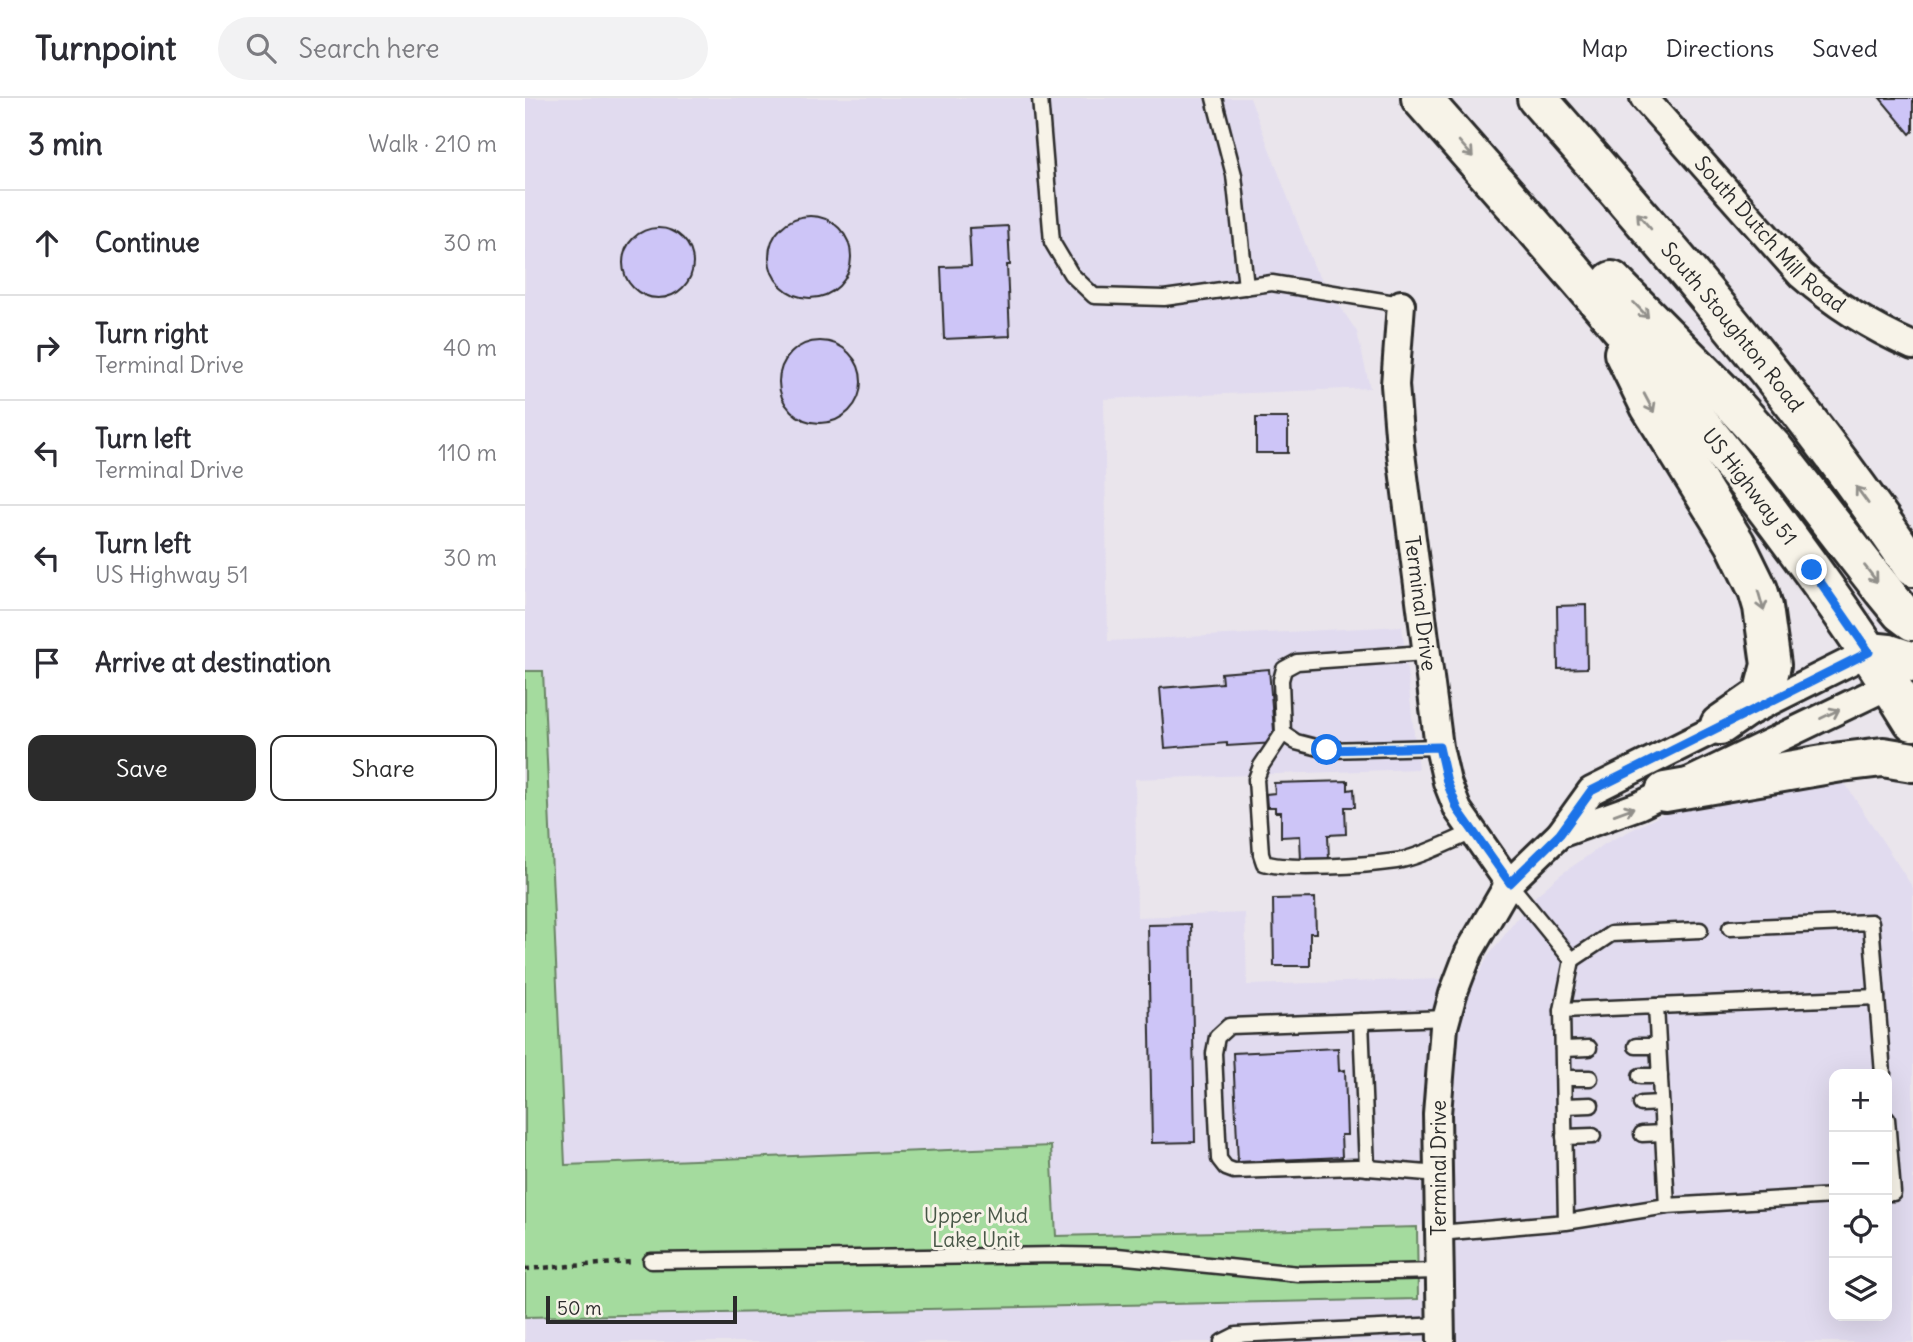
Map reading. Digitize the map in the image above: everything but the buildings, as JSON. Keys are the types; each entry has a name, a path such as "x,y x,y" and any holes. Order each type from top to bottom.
{"main road":[{"path":"1422,98 1597,298 1650,406 1735,544 1758,590 1771,665 1763,695 1720,725"},
{"name":"South Stoughton Road","path":"1537,98 1763,364 1909,558"},
{"path":"1565,262 1607,276 1723,393 1772,447 1901,612 1913,621"},
{"name":"US Highway 51","path":"1597,298 1743,476 1869,652 1901,674 1913,721"},
{"path":"1665,792 1841,762 1883,757 1913,762"}],"street":[{"name":"South Dutch Mill Road","path":"1644,98 1801,275 1826,298 1874,328 1913,346"},
{"name":"Terminal Drive","path":"1401,304 1395,385 1400,446 1439,747 1447,782 1458,810 1510,883"},
{"name":"Terminal Drive","path":"1441,1334 1437,1114 1439,1070 1453,994 1469,952 1510,883 1560,834 1591,791 1869,652"},
{"name":"Terminal Drive","path":"1560,834 1638,806 1901,674"}],"lane":[{"path":"1040,98 1052,242 1071,274 1094,296 1164,298 1272,283 1401,304"},
{"path":"1214,98 1234,175 1245,287"},
{"path":"1425,653 1297,662 1284,669 1281,680 1283,733 1261,766 1256,779 1261,854 1264,863 1273,866 1398,861 1473,832"},
{"path":"1283,733 1296,742 1327,750 1439,747"},
{"path":"1510,883 1572,960"},
{"path":"1730,928 1871,922 1883,1069"},
{"path":"1566,1222 1562,1010 1572,960 1611,934 1700,930"},
{"path":"1562,1010 1877,997"},
{"path":"1656,1006 1667,1206"},
{"path":"1438,1174 1367,1168 1234,1171 1226,1168 1219,1158 1214,1053 1217,1037 1229,1026 1447,1018"},
{"path":"1361,1021 1367,1168"},
{"path":"1636,1046 1658,1046"},
{"path":"1563,1049 1589,1048"},
{"path":"1640,1076 1660,1076"},
{"path":"1564,1079 1590,1077"},
{"path":"1641,1104 1661,1103"},
{"path":"1564,1106 1591,1105"},
{"path":"1642,1134 1663,1133"},
{"path":"1564,1137 1593,1136"},
{"path":"1439,1233 1566,1222 1667,1206 1829,1196"},
{"path":"650,1261 1060,1255 1117,1256 1299,1274 1440,1271"},
{"path":"1222,1342 1236,1335 1441,1334"}],"path":[{"path":"525,1269 650,1261"}],"shaded area":[{"path":"525,98 1250,98 1315,269 1357,332 1370,388 1104,399 1108,641 1402,626 1418,769 1135,779 1137,917 1245,913 1247,985 1477,978 1487,958 1531,900 1560,875 1606,843 1683,804 1835,768 1913,888 1913,1342 525,1342 525,1317 1452,1299 1451,1225 1056,1236 1050,1146 565,1165 543,671 525,671"}],"green space":[{"name":"Upper Mud Lake Unit","path":"525,671 543,671 565,1165 1051,1146 1056,1236 1417,1227 1418,1299 525,1317"}],"route":[{"path":"1327,750 1439,747 1447,782 1458,810 1510,883 1560,834 1591,791 1869,652 1812,570"}]}
